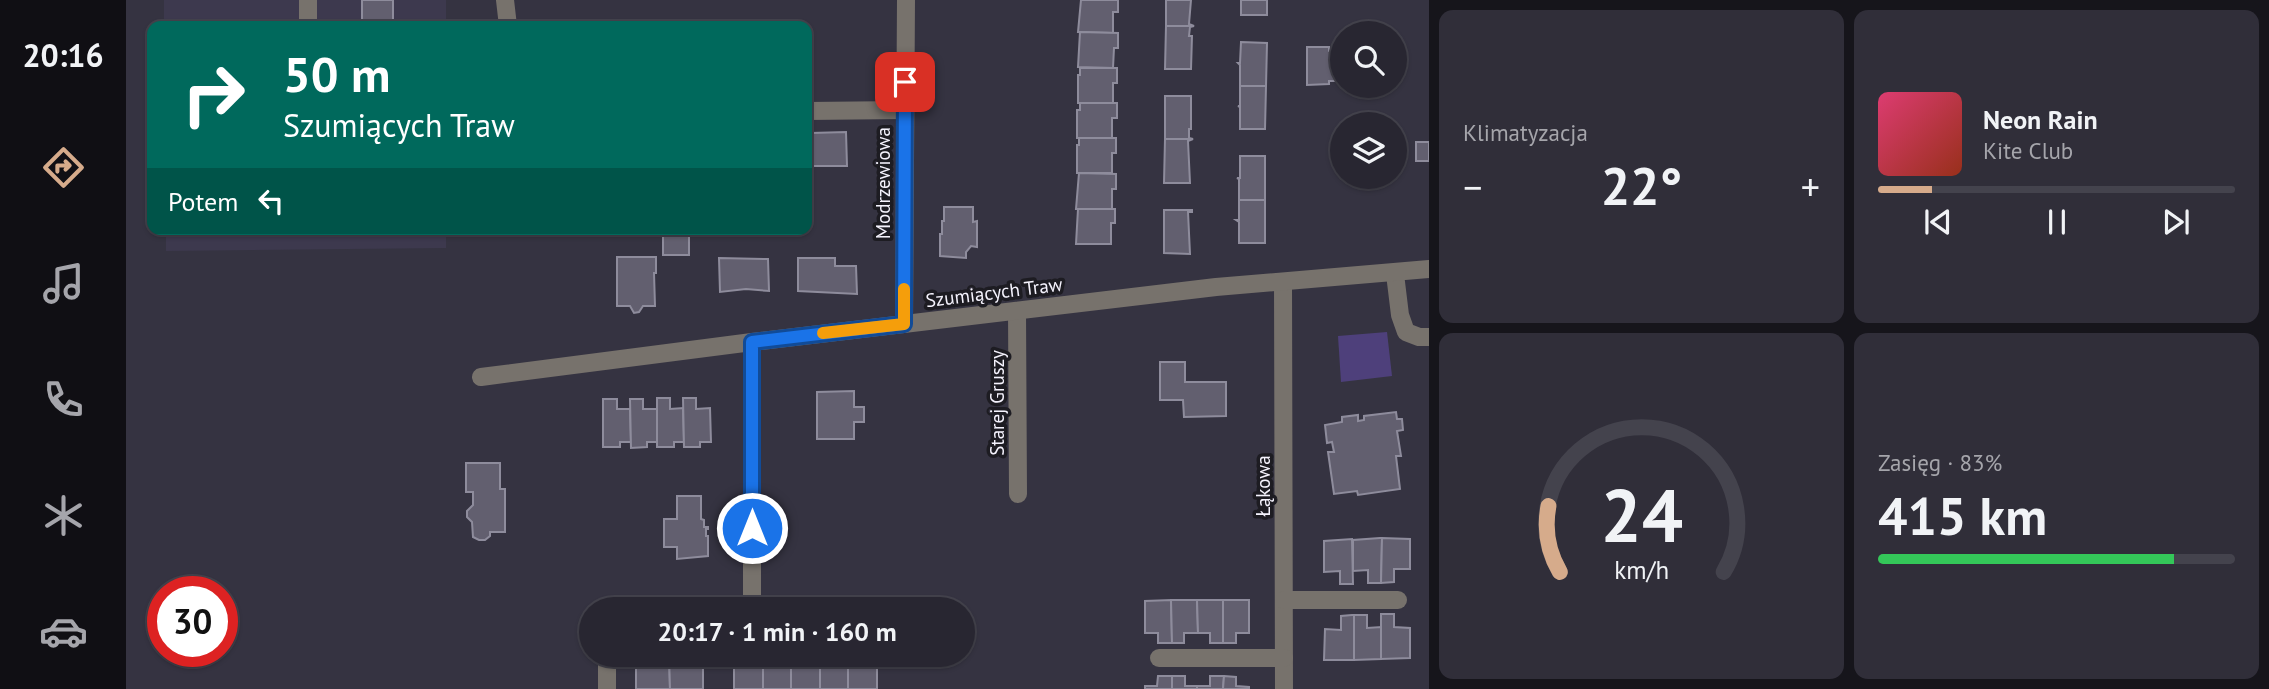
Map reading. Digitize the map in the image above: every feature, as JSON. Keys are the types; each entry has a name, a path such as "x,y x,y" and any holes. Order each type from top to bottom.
{"street":[{"path":"308,0 308,21"},
{"path":"505,0 507,21"},
{"name":"Modrzewiowa","path":"904,324 906,0"},
{"path":"812,111 904,110"},
{"name":"Szumiących Traw","path":"481,377 1216,287 1395,274 1429,269"},
{"path":"1395,274 1400,315 1406,332 1419,337 1429,337"},
{"name":"Łąkowa","path":"1283,282 1284,689"},
{"name":"Starej Gruszy","path":"1017,311 1018,494"},
{"path":"752,342 752,597"},
{"path":"1284,600 1398,600"},
{"path":"1159,658 1284,658"},
{"path":"607,667 607,689"}],"shaded area":[{"path":"164,0 446,0 446,21 164,21"},
{"path":"166,235 446,235 446,248 166,251"},
{"path":"1387,332 1392,376 1341,382 1338,336"}],"building":[{"path":"362,0 393,0 393,21 362,21"},
{"path":"1081,0 1118,0 1118,12 1113,12 1113,33 1078,32"},
{"path":"1166,0 1191,0 1189,24 1194,26 1166,26"},
{"path":"1241,0 1267,0 1267,15 1241,15"},
{"path":"1166,26 1194,26 1190,27 1189,36 1192,36 1191,69 1165,69"},
{"path":"1080,32 1118,33 1118,48 1114,48 1113,68 1078,67"},
{"path":"1241,42 1267,43 1266,86 1240,86 1238,63"},
{"path":"1307,47 1329,47 1329,84 1307,85"},
{"path":"1080,68 1117,68 1117,83 1113,83 1113,103 1078,103"},
{"path":"1240,86 1266,86 1265,129 1240,129"},
{"path":"1165,96 1191,96 1189,138 1193,139 1165,139"},
{"path":"1080,103 1117,103 1117,118 1112,118 1112,138 1077,138 1077,110 1080,110"},
{"path":"846,132 847,166 812,166 812,133"},
{"path":"1079,138 1116,138 1116,153 1112,153 1112,173 1077,173"},
{"path":"1165,139 1193,139 1188,141 1190,183 1164,183"},
{"path":"1416,142 1429,142 1429,161 1416,161"},
{"path":"1240,156 1265,156 1265,200 1239,200 1237,178 1240,178"},
{"path":"1079,173 1116,174 1116,189 1112,189 1112,209 1076,209"},
{"path":"1239,200 1265,200 1265,243 1239,243 1239,222 1236,220 1239,220"},
{"path":"944,207 973,207 973,222 977,221 977,247 971,246 966,252 966,258 940,256"},
{"path":"1078,209 1115,209 1115,223 1111,223 1111,244 1076,244"},
{"path":"1164,210 1192,210 1188,212 1190,254 1164,253"},
{"path":"663,235 689,235 689,255 663,255"},
{"path":"617,257 656,257 655,306 643,306 639,312 634,313 630,306 617,306"},
{"path":"719,258 768,259 769,291 746,289 720,292"},
{"path":"798,258 835,258 835,266 856,266 857,294 798,291"},
{"path":"1160,362 1185,362 1185,382 1226,382 1226,416 1184,417 1183,400 1160,400"},
{"path":"854,391 854,407 864,407 864,422 854,422 854,439 817,439 817,392"},
{"path":"657,398 670,398 670,409 683,408 684,442 674,442 674,447 657,447"},
{"path":"683,398 696,398 696,409 710,408 711,442 700,442 700,447 684,447"},
{"path":"603,399 617,399 617,409 630,409 631,442 620,442 620,447 603,447"},
{"path":"630,399 643,399 643,409 657,409 657,442 647,442 647,447 631,448"},
{"path":"1396,412 1397,419 1402,419 1403,430 1397,431 1401,456 1396,456 1400,489 1358,495 1357,491 1334,494 1328,452 1334,452 1332,442 1327,443 1325,425 1342,422 1342,417 1358,415 1358,421 1364,420 1364,416"},
{"path":"466,463 500,463 500,489 505,489 505,532 490,532 490,536 485,540 473,537 472,522 467,517 467,511 473,505 473,492 466,492"},
{"path":"677,496 701,496 701,519 704,520 704,527 708,527 708,556 677,559 677,547 664,547 664,519 677,519"},
{"path":"1382,538 1381,583 1368,583 1368,570 1353,571 1353,540"},
{"path":"1382,538 1410,539 1410,569 1394,569 1394,582 1381,583"},
{"path":"1352,539 1353,584 1340,584 1340,571 1324,572 1324,541"},
{"path":"1171,600 1172,643 1158,643 1158,633 1145,633 1145,601"},
{"path":"1171,600 1197,600 1198,633 1184,633 1184,643 1172,643"},
{"path":"1197,600 1223,600 1223,643 1210,643 1210,633 1198,633"},
{"path":"1223,600 1249,600 1249,633 1236,633 1236,643 1223,643"},
{"path":"1381,614 1394,614 1394,627 1410,628 1410,658 1381,659"},
{"path":"1354,615 1354,660 1324,660 1325,629 1341,630 1341,616"},
{"path":"1354,615 1367,615 1367,628 1381,627 1381,659 1354,660"},
{"path":"636,667 669,667 670,689 636,689"},
{"path":"669,667 703,667 703,689 670,689"},
{"path":"734,667 763,667 763,689 734,689"},
{"path":"763,667 791,667 791,689 763,689"},
{"path":"791,667 820,667 820,689 791,689"},
{"path":"820,667 848,667 848,689 820,689"},
{"path":"848,667 877,667 877,689 848,689"},
{"path":"1158,676 1172,676 1172,689 1145,689 1145,686 1157,686"},
{"path":"1172,676 1185,676 1185,686 1197,686 1197,689 1172,689"},
{"path":"1210,676 1224,676 1223,689 1197,689 1197,686 1210,686"},
{"path":"1224,676 1236,677 1236,686 1249,689 1223,689"}],"slow traffic":[{"path":"823,333 904,324 904,289"}],"route":[{"path":"752,528 752,342 904,324 905,82"}]}
